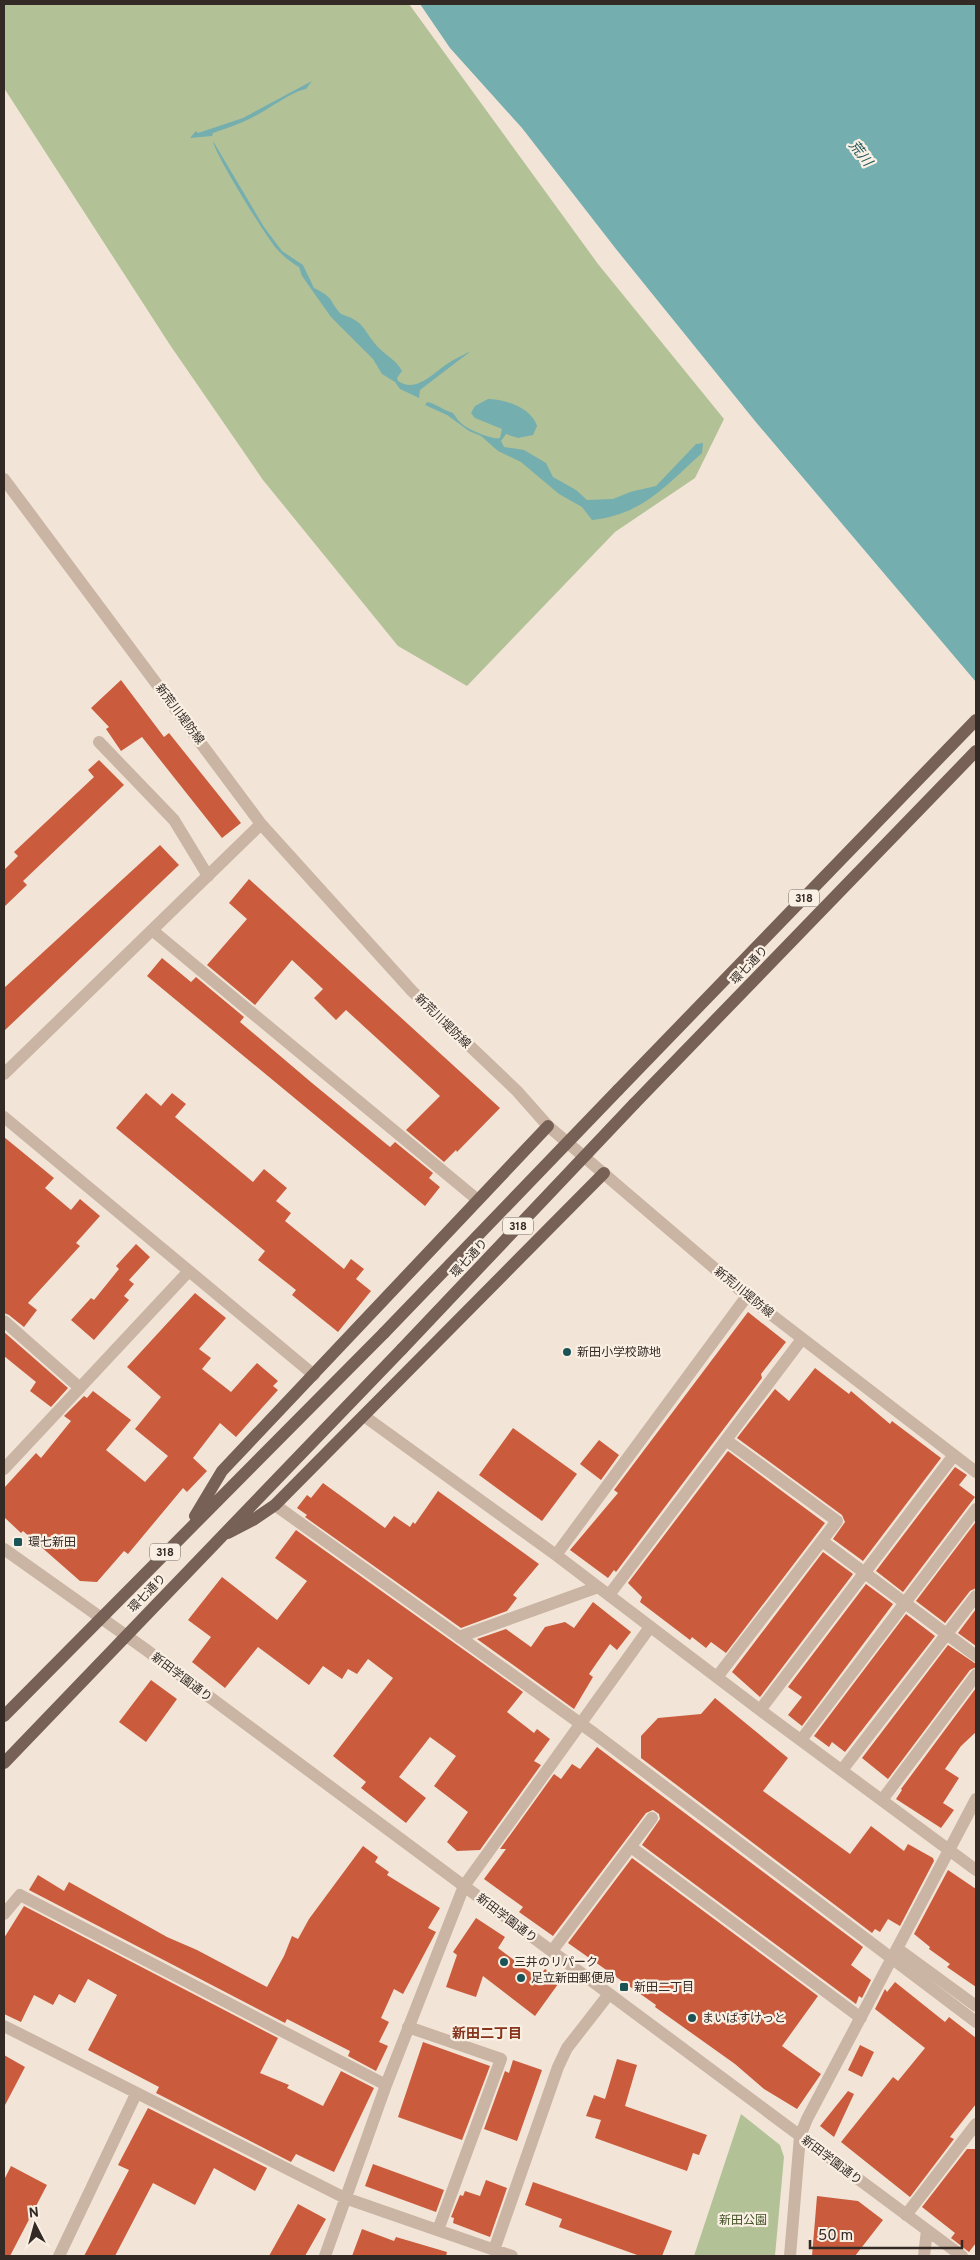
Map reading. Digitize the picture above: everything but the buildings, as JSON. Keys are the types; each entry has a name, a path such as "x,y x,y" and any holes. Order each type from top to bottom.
{"main road":[{"name":"環七通り","path":"4,1716 100,1616 384,1333 976,720"},
{"name":"環七通り","path":"4,1763 219,1537 402,1349 634,1104 976,751"},
{"path":"190,1527 222,1471 548,1126"},
{"path":"219,1537 253,1520 275,1505 604,1173"}],"street":[{"name":"新荒川堤防線","path":"4,479 261,824 412,991 517,1091 548,1126 747,1296 976,1472"},
{"path":"100,742 174,820 208,876"},
{"path":"4,1074 261,824"},
{"path":"152,930 474,1196"},
{"path":"4,1117 314,1375"},
{"path":"4,1469 190,1271"},
{"path":"556,1555 747,1296"},
{"path":"4,1321 80,1388"},
{"path":"609,1595 802,1339"},
{"path":"364,1416 556,1555 650,1628 976,1870"},
{"path":"717,1677 838,1521 726,1440"},
{"path":"760,1710 954,1455"},
{"path":"275,1505 580,1723 895,1954 976,2006"},
{"path":"801,1740 976,1509"},
{"path":"822,1541 976,1656"},
{"name":"新田学園通り","path":"4,1549 126,1635 962,2256"},
{"path":"459,1637 598,1587"},
{"path":"842,1770 976,1596"},
{"path":"325,2256 386,2085 464,1886 650,1628"},
{"path":"882,1800 976,1675"},
{"path":"790,2256 800,2136 807,2119 976,1799"},
{"path":"552,1952 652,1818"},
{"path":"631,1847 861,2018"},
{"path":"4,1914 20,1896 386,2085"},
{"path":"895,1954 976,2022"},
{"path":"494,2250 558,2067 568,2048 609,1994"},
{"path":"4,2026 345,2198 512,2256"},
{"path":"408,2027 502,2059 438,2230"},
{"path":"59,2256 136,2094"},
{"path":"906,2215 972,2139 976,2124"},
{"path":"924,2256 927,2230"}],"green space":[{"path":"4,4 409,4 598,264 724,419 695,478 615,532 467,686 398,646 263,480 170,345 4,88"},
{"name":"新田公園","path":"741,2114 780,2145 784,2157 775,2256 694,2256"}],"water":[{"name":"荒川","path":"420,4 976,4 976,682 755,421 616,249 522,128 450,48"},
{"path":"312,81 306,89 288,96 246,120 213,133 212,136 190,138 196,131 198,133 243,118"},
{"path":"213,141 264,227 282,251 303,265 314,288 328,297 341,314 350,317 360,324 374,343 397,364 402,371 397,378 398,381 412,385 419,383 471,351 420,390 419,398 400,389 395,382 382,374 373,359 331,317 302,276 299,267 275,247 230,176"},
{"path":"488,399 495,399 517,406 530,414 537,426 533,435 518,438 506,434 501,441 504,447 524,450 546,463 553,477 576,490 587,500 613,499 630,492 656,486 696,444 703,443 702,453 665,487 640,505 610,517 592,520 582,507 559,494 521,462 498,451 481,436 469,431 447,415 425,405 427,402 453,413 463,425 473,431 485,436 500,438 502,429 475,418 471,413 475,406"}],"place":[{"name":"新田小学校跡地","path":"567,1352"},
{"name":"環七新田","path":"18,1542"},
{"name":"三井のリパーク","path":"504,1962"},
{"name":"足立新田郵便局","path":"521,1978"},
{"name":"新田二丁目","path":"624,1987"},
{"name":"まいばすけっと","path":"692,2018"}],"district":[{"name":"新田二丁目","path":"487,2033"}]}
